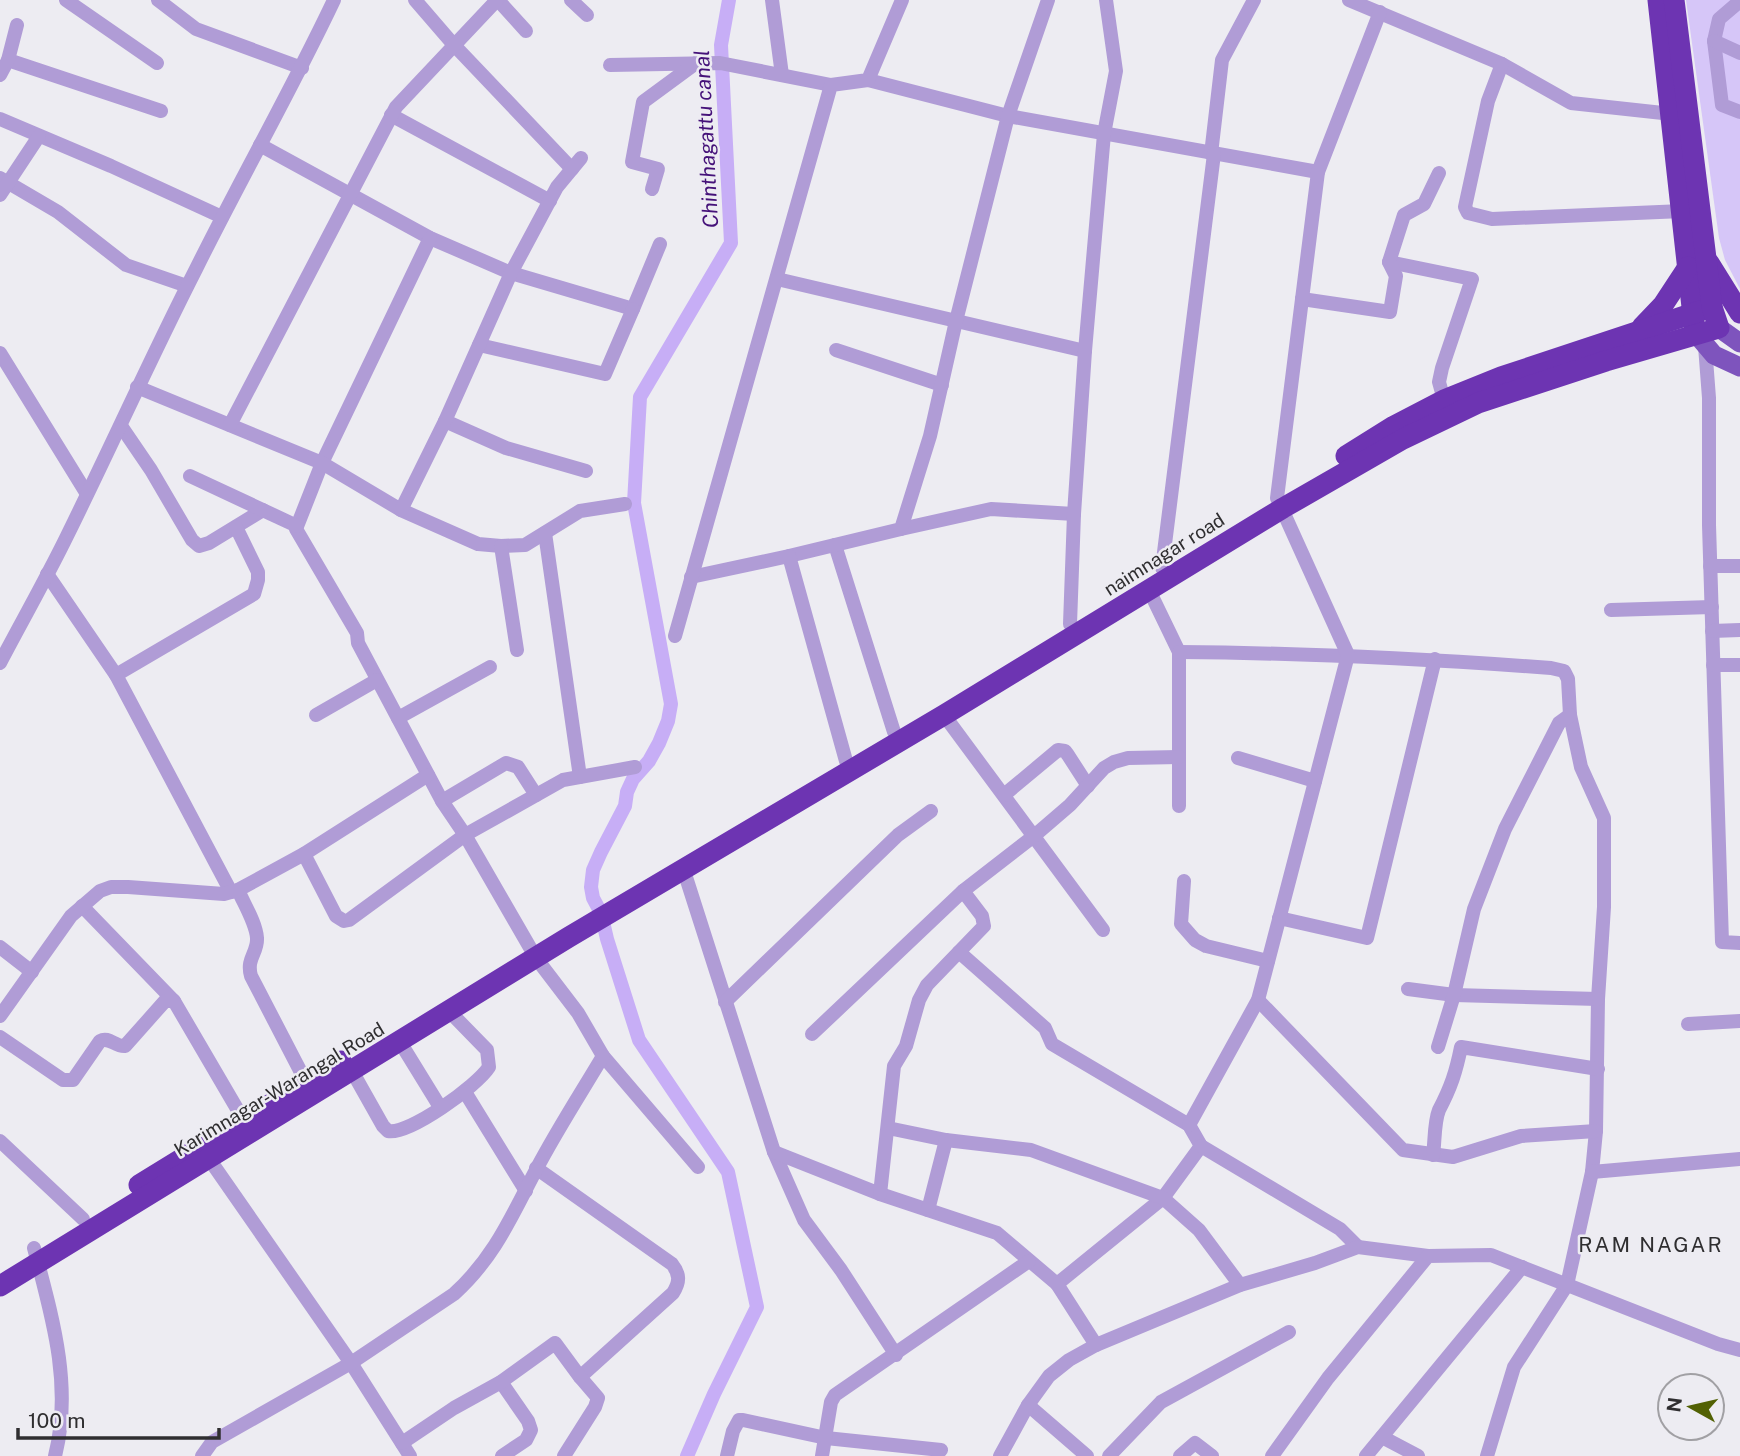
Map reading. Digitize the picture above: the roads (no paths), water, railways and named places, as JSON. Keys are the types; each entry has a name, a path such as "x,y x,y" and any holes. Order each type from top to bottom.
{"highway":[{"path":"1658,0 1683,211 1697,263 1720,328"},
{"path":"1674,0 1697,263 1691,313 1701,341"},
{"path":"1697,263 1740,313"},
{"path":"1638,330 1663,305 1697,263"},
{"path":"660,879 846,761 1162,568 1280,503 1394,426 1444,400 1501,377 1712,307"},
{"name":"naimnagar road","path":"660,879 684,871 944,715 1149,590 1280,503 1403,439 1478,403 1593,365 1701,341 1720,328"},
{"name":"Karimnagar-Warangal Road","path":"0,1269 36,1255 204,1152 243,1119 534,954 660,879"},
{"name":"Karimnagar-Warangal Road","path":"0,1286 83,1219 352,1071 450,1012 534,954"}],"main road":[{"path":"1720,328 1740,343"},
{"path":"1701,341 1714,355 1740,367"}],"street":[{"path":"66,0 158,63"},
{"path":"158,0 196,29 302,68"},
{"path":"0,663 121,426 137,387 187,286 302,68 334,0"},
{"path":"401,510 512,273 557,187 577,164 453,44 415,0"},
{"path":"230,425 396,107 497,0 526,31"},
{"path":"572,0 587,15"},
{"path":"772,0 782,75"},
{"path":"868,80 902,0"},
{"path":"901,529 930,436 1008,116 1048,0"},
{"path":"1070,624 1085,351 1104,134 1116,71 1106,0"},
{"path":"1162,568 1222,60 1254,0"},
{"path":"1349,0 1502,64 1571,103 1672,114"},
{"path":"1740,1 1719,19 1714,41 1722,105 1740,112"},
{"path":"1189,1125 1258,1000 1348,655 1280,503 1318,172 1380,12"},
{"path":"0,75 8,61 17,25"},
{"path":"1714,41 1740,53"},
{"path":"8,61 161,111"},
{"path":"610,65 720,63 831,85 868,80 1008,116 1318,172"},
{"path":"652,189 658,169 632,162 643,102 696,64"},
{"path":"1502,64 1488,100 1465,207 1468,213 1492,219 1683,211"},
{"path":"675,636 831,85"},
{"path":"391,115 550,201"},
{"path":"0,118 222,217"},
{"path":"38,136 2,185 58,212 126,265 187,286"},
{"path":"260,145 430,238 512,273 633,309"},
{"path":"1302,299 1390,312 1396,275 1390,262 1404,215 1424,204 1439,173"},
{"path":"430,238 323,463 296,529 358,633 358,643 442,801 465,835 534,954 578,1013 603,1056 698,1167"},
{"path":"479,345 605,374 660,244"},
{"path":"1390,262 1472,279 1442,368 1439,382 1444,400"},
{"path":"777,279 1085,351"},
{"path":"1701,341 1709,398 1710,566 1722,942 1740,943"},
{"path":"836,350 942,384"},
{"path":"0,353 86,494"},
{"path":"137,387 323,463 401,510 478,544 501,547 525,545 580,511 625,504"},
{"path":"445,421 506,448 586,471"},
{"path":"121,426 151,470 192,540 199,546 202,547 263,510"},
{"path":"190,476 297,526"},
{"path":"691,577 1003,508 1074,514"},
{"path":"116,675 254,594 258,572 236,527"},
{"path":"545,533 580,777"},
{"path":"835,545 894,732"},
{"path":"501,547 517,650"},
{"path":"789,556 846,761"},
{"path":"1710,566 1740,566"},
{"path":"47,574 116,675 257,934 255,949 249,962 251,976 306,1082"},
{"path":"1149,590 1179,652 1178,806"},
{"path":"1611,610 1712,607"},
{"path":"1712,631 1740,630"},
{"path":"1179,652 1435,659 1551,668 1564,671 1568,679 1570,715 1581,767 1604,817 1604,906 1598,999 1596,1130 1592,1172 1567,1284 1514,1367 1487,1456"},
{"path":"1279,918 1367,938 1435,659"},
{"path":"1713,665 1740,665"},
{"path":"398,718 490,667"},
{"path":"316,715 377,680"},
{"path":"944,715 1103,930"},
{"path":"1438,1047 1454,995 1474,909 1505,829 1559,723 1570,715"},
{"path":"1004,795 1058,750 1068,755 1088,786"},
{"path":"812,1034 963,891 1070,805 1104,768 1114,761 1128,758 1179,757"},
{"path":"1238,758 1315,781"},
{"path":"442,801 506,764 518,767 536,795"},
{"path":"304,854 336,916 344,921 349,920 465,835 563,780 635,767"},
{"path":"0,1016 71,916 100,891 111,887 213,894 234,891 304,854 428,775"},
{"path":"725,1002 898,835 931,811"},
{"path":"684,871 774,1152 804,1220 841,1270 896,1354"},
{"path":"1184,881 1181,925 1195,940 1206,946 1268,961"},
{"path":"880,1194 894,1066 906,1046 919,1000 927,985 984,926 982,916 963,891"},
{"path":"82,906 174,1000 243,1119"},
{"path":"0,947 32,972"},
{"path":"960,952 1045,1028 1052,1044 1189,1125 1201,1146 1340,1229 1358,1247"},
{"path":"1408,989 1454,995 1598,999"},
{"path":"0,1037 63,1080 73,1080 100,1041 107,1040 125,1046 165,1001 174,1000"},
{"path":"1258,1000 1403,1150 1453,1157 1521,1136 1596,1130"},
{"path":"352,1071 388,1131 402,1131 465,1092 489,1067 489,1055 450,1012"},
{"path":"1688,1024 1740,1021"},
{"path":"400,1042 440,1107"},
{"path":"1433,1155 1439,1111 1445,1103 1455,1075 1461,1047 1598,1069"},
{"path":"202,1456 212,1442 351,1363 454,1294 466,1283 495,1248 536,1168 603,1056"},
{"path":"465,1092 526,1191"},
{"path":"888,1128 946,1140 1031,1150 1163,1198 1199,1230 1240,1285"},
{"path":"928,1210 946,1140"},
{"path":"0,1141 83,1219"},
{"path":"1057,1284 1163,1198 1201,1146"},
{"path":"204,1152 351,1363 410,1456"},
{"path":"774,1152 880,1194 997,1233 1057,1284 1096,1345"},
{"path":"1592,1172 1740,1159"},
{"path":"536,1168 672,1264 679,1276 673,1293 580,1377"},
{"path":"1000,1456 1028,1405 1049,1376 1069,1360 1096,1345 1240,1285 1358,1247 1428,1256 1491,1255 1718,1344 1740,1350"},
{"path":"36,1255 60,1359 62,1411 55,1456"},
{"path":"1272,1456 1328,1378 1428,1256"},
{"path":"822,1456 831,1402 842,1388 896,1354 1029,1261"},
{"path":"1366,1456 1522,1267"},
{"path":"1109,1456 1161,1402 1289,1332"},
{"path":"402,1443 454,1408 501,1382 555,1343 598,1398 564,1456"},
{"path":"501,1382 528,1421 531,1430 526,1440 502,1456"},
{"path":"1028,1405 1087,1456"},
{"path":"727,1456 733,1431 739,1420 826,1438 941,1450"},
{"path":"1382,1437 1418,1456"},
{"path":"1180,1456 1195,1443 1212,1456"}],"waterway":[{"name":"Chinthagattu canal","path":"687,1456 757,1307 728,1172 639,1040 591,887 593,870 625,806 627,792 659,743 668,721 671,704 634,503 640,397 731,243 721,45 729,0"}],"district":[{"name":"RAM NAGAR","path":"1651,1244"}]}
